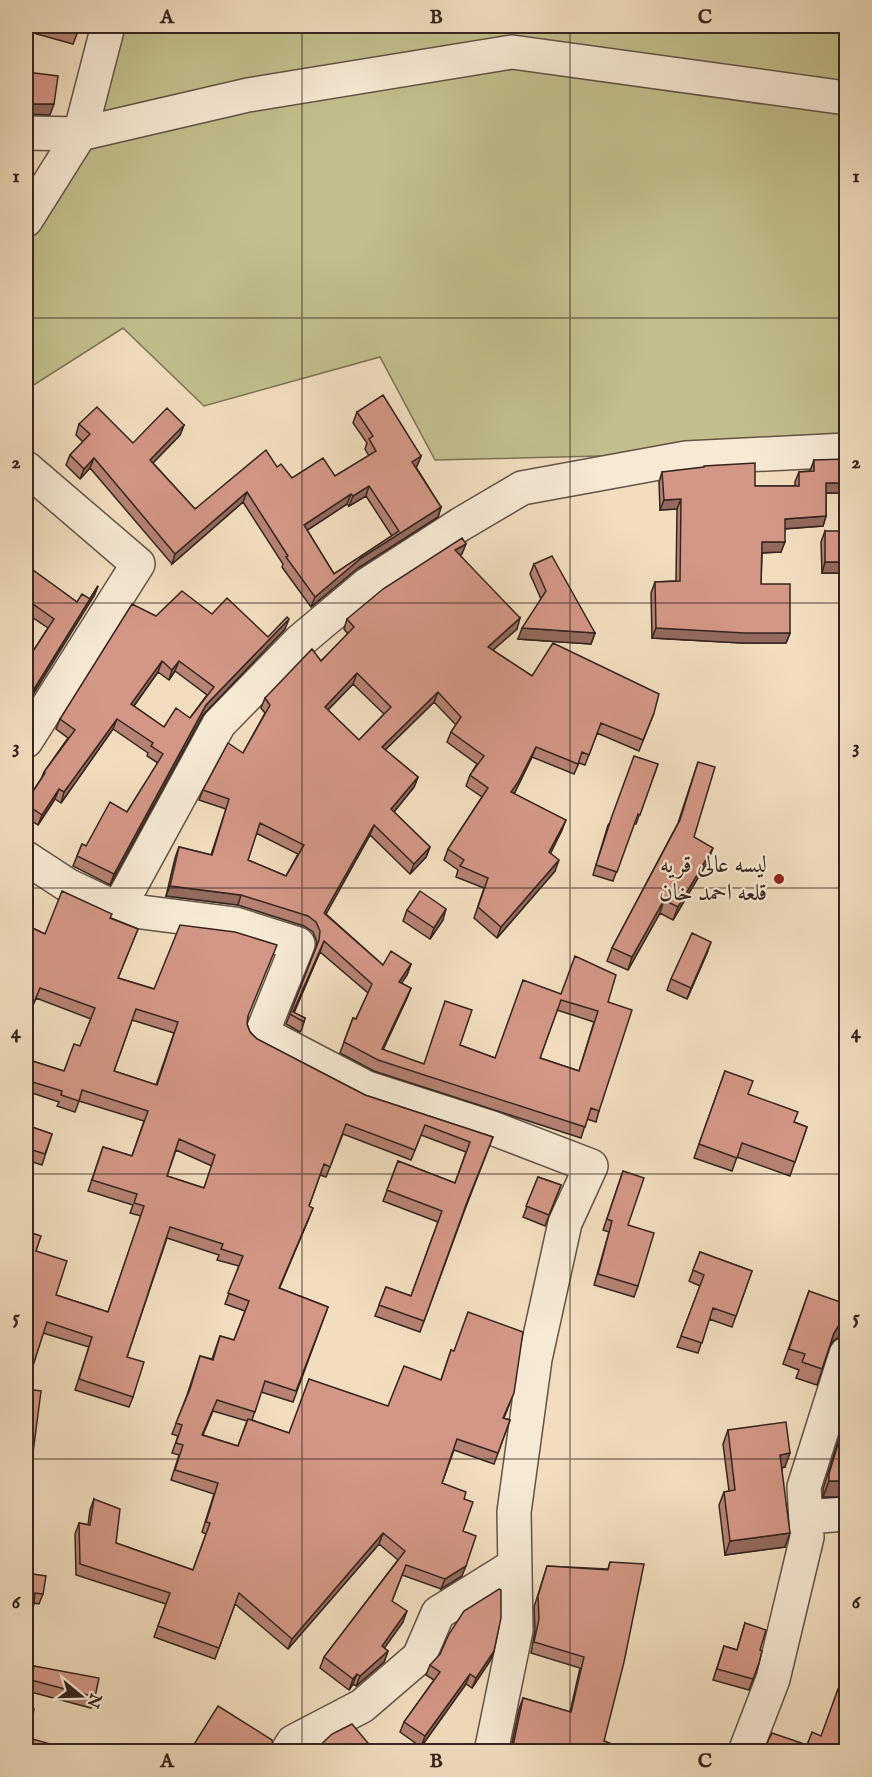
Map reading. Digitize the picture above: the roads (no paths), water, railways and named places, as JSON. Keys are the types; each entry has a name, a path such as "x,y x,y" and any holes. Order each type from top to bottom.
{"street":[{"path":"26,220 80,134 108,26"},
{"path":"26,134 80,134 248,95 512,52 846,98"},
{"path":"118,909 219,724 300,641 368,584 461,524 522,488 686,458 846,450"},
{"path":"26,468 138,564 26,741"},
{"path":"26,858 69,886 118,909 235,924 298,944 262,1033 367,1089 492,1128 591,1167 565,1223 535,1359 514,1512 516,1630 491,1752"},
{"path":"745,1752 773,1679 807,1537 804,1487 846,1354"},
{"path":"806,1517 846,1514"},
{"path":"287,1752 293,1742 362,1707 419,1657 438,1613 515,1565"}],"place":[{"name":"لیسه عالی قریه قلعه احمد خان","path":"779,879"}]}
